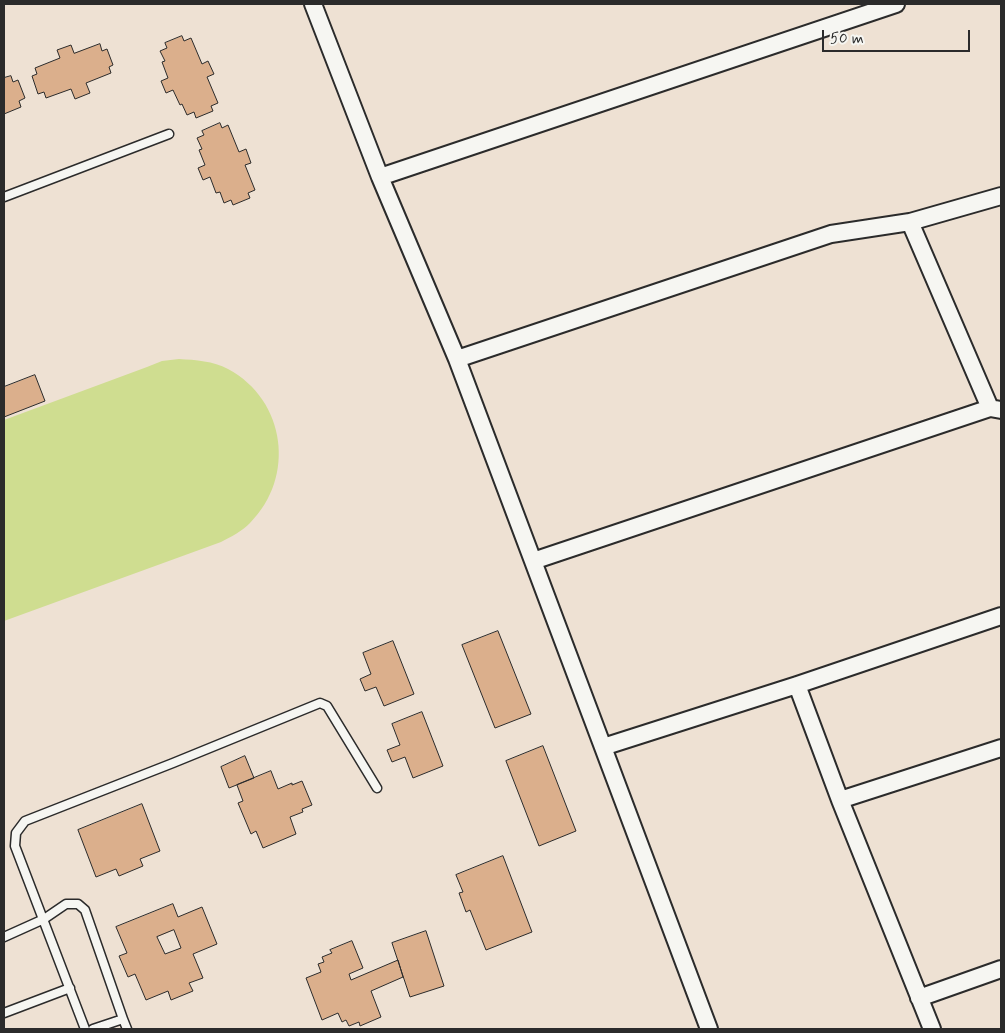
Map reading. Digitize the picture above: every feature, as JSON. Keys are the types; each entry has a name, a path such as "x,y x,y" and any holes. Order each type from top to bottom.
{"street":[{"path":"313,4 380,177 457,360 709,1029"},
{"path":"380,177 896,4"},
{"path":"457,360 831,234 910,222 1001,196"},
{"path":"533,561 996,409 910,222"},
{"path":"603,747 797,686 1001,616"},
{"path":"797,686 840,800 932,1029"},
{"path":"840,800 1001,748"},
{"path":"920,998 1001,969"}],"lane":[{"path":"4,197 168,134"},
{"path":"85,1029 16,846 16,833 25,821 320,703 327,706 377,788"},
{"path":"4,937 44,919 66,904 78,904 85,910 127,1029"},
{"path":"4,1013 70,988"},
{"path":"93,1029 123,1019"}],"green space":[{"path":"179,359 198,360 222,366 247,383 262,400 273,419 278,440 279,462 274,484 265,504 247,526 221,542 4,621 4,420 162,361"}],"building":[{"path":"182,36 184,41 191,38 202,64 208,61 214,74 207,77 218,103 211,106 213,111 196,118 194,112 187,115 173,90 166,93 161,81 168,78 162,62 165,61 160,51 167,48 165,43"},
{"path":"100,44 102,51 107,49 113,65 109,67 111,73 86,83 90,93 75,99 71,89 46,98 44,92 38,94 32,76 37,74 35,68 60,58 57,50 71,45 74,53"},
{"path":"11,76 13,82 18,80 25,98 19,101 21,107 4,114 4,78"},
{"path":"220,123 222,128 228,125 239,152 246,149 251,163 245,165 255,190 248,193 250,198 233,205 231,200 224,203 220,192 216,193 210,177 203,180 198,168 205,165 199,150 202,149 197,138 204,135 202,131"},
{"path":"35,375 45,401 4,417 4,387"},
{"path":"498,631 531,714 495,728 462,645"},
{"path":"393,641 414,694 384,706 376,687 365,691 360,679 371,674 363,653"},
{"path":"422,712 443,766 413,778 405,757 392,762 387,750 400,745 392,724"},
{"path":"543,746 576,831 539,846 506,761"},
{"path":"245,756 254,778 229,788 221,767"},
{"path":"271,771 278,789 302,781 312,805 302,809 303,812 290,817 296,834 263,848 256,831 251,834 238,803 243,801 237,785"},
{"path":"142,804 160,851 140,859 143,866 119,876 116,869 96,877 78,830"},
{"path":"503,856 532,932 486,950 470,910 466,912 459,893 463,892 456,875"},
{"path":"173,904 178,917 202,907 217,944 193,954 203,978 189,983 193,991 171,1000 168,991 146,1000 135,974 128,977 119,956 127,953 116,927","holes":["174,930 181,948 165,954 157,937"]},
{"path":"426,931 444,986 410,997 392,943"},
{"path":"352,941 363,968 349,974 351,980 398,960 403,977 371,991 381,1017 360,1026 359,1022 349,1026 346,1020 342,1022 338,1013 322,1020 306,978 321,972 318,964 324,962 322,957 332,953 330,950"}]}
